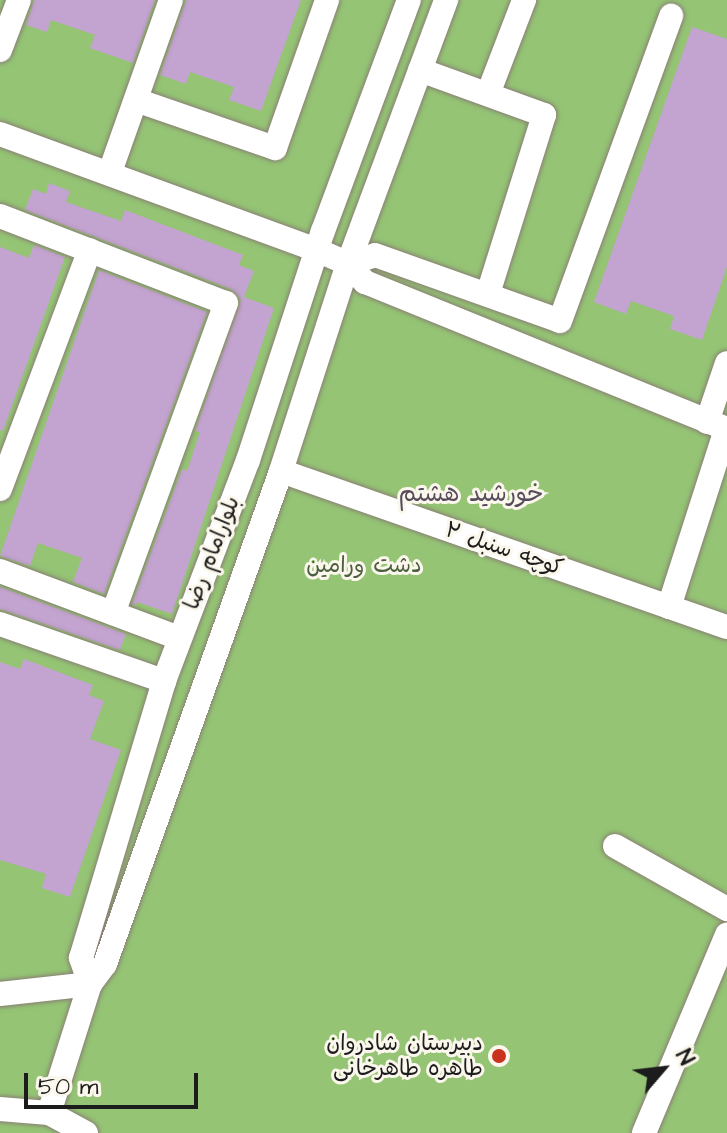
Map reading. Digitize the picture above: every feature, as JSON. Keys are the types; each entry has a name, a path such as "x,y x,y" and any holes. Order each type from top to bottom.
{"street":[{"path":"0,50 19,0"},
{"path":"110,172 171,0"},
{"path":"136,100 275,148 327,0"},
{"name":"بلوارامام رضا","path":"49,1113 90,984 81,958 164,681 248,460 317,250 409,0"},
{"path":"0,994 90,984 105,964 281,471 348,264 446,0"},
{"path":"488,94 524,0"},
{"path":"348,264 375,255 560,321 671,16"},
{"path":"420,70 544,115 488,294"},
{"path":"0,134 317,250 348,264 365,282 720,427"},
{"path":"0,216 226,303 113,613"},
{"path":"0,489 90,250"},
{"path":"669,607 720,427 727,363"},
{"name":"کوچه سنبل ۲","path":"281,471 727,627"},
{"path":"0,571 113,613 209,666"},
{"path":"0,624 164,681"},
{"path":"615,846 727,909"},
{"path":"644,1133 727,935"},
{"path":"0,1109 49,1113 86,1133"}],"green space":[{"name":"دشت ورامین","path":"0,0 727,0 727,1133 0,1133"}],"building":[{"path":"34,0 155,0 133,63 90,48 95,35 51,20 47,32 26,25"},
{"path":"186,0 301,0 261,111 229,100 234,87 190,72 186,84 160,75"},
{"path":"692,27 727,39 727,267 702,340 670,329 674,316 631,301 626,314 594,302"},
{"path":"49,183 70,191 66,202 121,221 125,210 243,255 239,265 254,271 244,297 274,308 172,614 137,602 136,606 132,604 182,469 187,471 200,432 195,431 241,300 231,289 25,210 33,189 46,194"},
{"path":"34,245 65,257 3,431 0,430 0,247 29,258"},
{"path":"99,270 207,312 104,594 73,582 82,558 38,543 30,566 0,556"},
{"path":"0,587 126,634 120,650 0,609"},
{"path":"24,659 93,685 89,695 104,701 90,739 121,750 70,897 42,888 46,874 0,860 0,662 20,669"}],"place":[{"name":"دبیرستان شادروان طاهره طاهرخانی","path":"499,1056"}],"district":[{"name":"خورشید هشتم","path":"471,495"}]}
